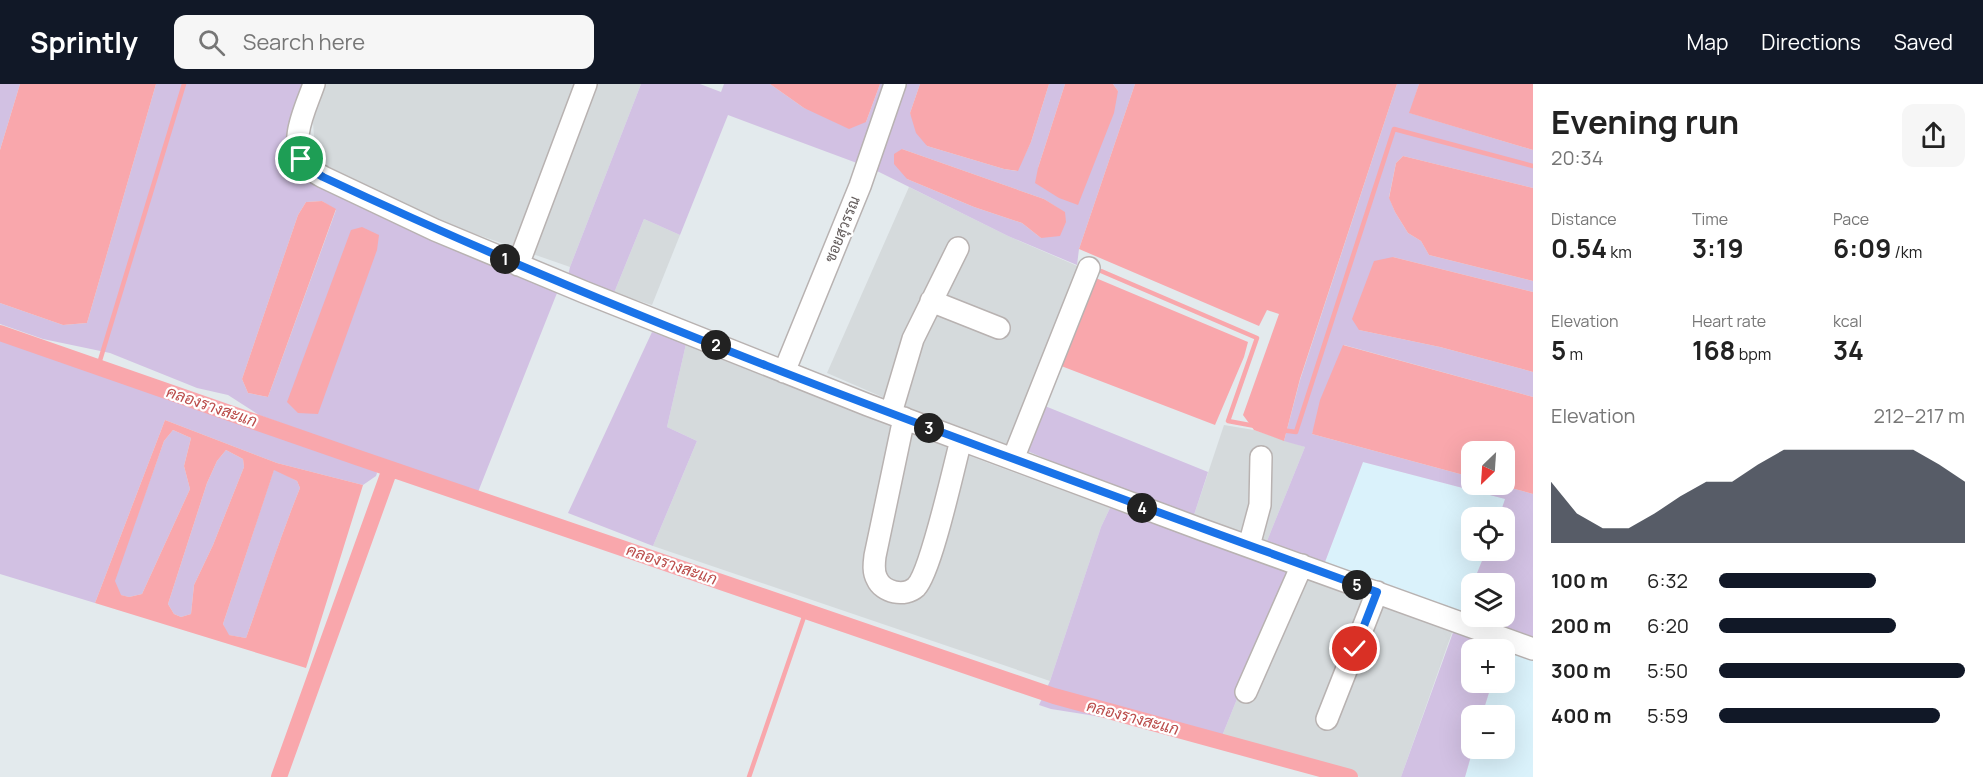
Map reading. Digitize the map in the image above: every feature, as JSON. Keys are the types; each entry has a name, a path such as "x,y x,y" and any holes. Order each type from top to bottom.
{"street":[{"path":"314,84 299,130 297,146 301,159 308,168 435,230 897,416 1533,649"},
{"path":"518,265 585,84"},
{"name":"ซอยสุวรรณ","path":"784,372 865,171 895,84"},
{"path":"958,248 913,339 897,416 874,556 874,569 878,582 889,591 902,594 916,587 927,567 961,440"},
{"path":"1013,459 1089,268"},
{"path":"931,301 999,328"},
{"path":"1249,546 1260,505 1261,457"},
{"path":"1246,692 1302,565"},
{"path":"1327,719 1377,592"}],"shaded area":[{"path":"0,84 20,84 0,150"},
{"path":"20,84 156,84 87,323 63,325 0,303 0,150"},
{"path":"156,84 302,84 285,145 305,179 436,242 557,293 478,492 356,457 358,451 259,415 228,395 197,388 110,353 43,339 0,324 0,303 63,325 87,323","holes":["322,201 336,210 268,397 248,393 242,379 298,215 306,202"]},
{"path":"323,84 641,84 570,267 461,229 388,197 328,167 315,151 313,122"},
{"path":"641,84 700,84 721,92 724,84 770,84 804,108 866,122 880,84 920,84 910,113 927,146 1017,171 1031,142 1049,84 1065,84 1038,168 1118,91 1113,84 1135,84 1079,249 1077,265 1008,236 873,169 728,115 680,235 644,219 614,293 568,276","holes":["902,149 1044,199 1064,212 1041,238 1022,223 974,207 907,179"]},
{"path":"770,84 880,84 866,122 849,129 804,108"},
{"path":"920,84 1049,84 1031,142 1018,171 927,146 916,133 910,113"},
{"path":"1065,84 1113,84 1118,91 1114,113 1078,205 1059,198 1035,183"},
{"path":"1135,84 1397,84 1300,379 1284,441 1254,430 1243,415 1279,314 1267,310 1259,326 1079,249"},
{"path":"1397,84 1419,84 1410,113 1533,150 1533,188 1403,156 1396,163 1389,197 1408,233 1421,241 1429,255 1533,281 1533,292 1393,257 1359,330 1440,347 1533,372 1533,397 1344,345 1312,434 1461,474 1461,488 1363,462 1325,562 1267,541 1305,447 1284,441 1300,380"},
{"path":"1419,84 1533,84 1533,150 1409,113"},
{"path":"902,149 1044,199 1065,212 1066,222 1060,236 1041,238 1022,223 974,207 907,179 894,164 894,154"},
{"path":"1403,156 1533,188 1533,281 1429,255 1421,241 1408,233 1389,198 1396,163"},
{"path":"909,187 1008,236 1082,268 1011,447 903,406 827,373"},
{"path":"322,201 336,209 268,397 248,393 242,379 298,215 306,202"},
{"path":"644,219 680,235 652,305 614,293"},
{"path":"362,227 379,235 377,250 318,414 298,413 287,402 351,230"},
{"path":"1393,257 1533,292 1533,372 1440,347 1359,330 1352,319 1374,261"},
{"path":"1091,276 1248,342 1244,357 1215,425 1056,364"},
{"path":"652,332 686,344 667,427 697,441 653,546 568,513"},
{"path":"0,338 374,468 376,476 363,485 277,463 165,420 95,603 0,574"},
{"path":"686,344 988,463 1110,508 1101,527 1050,681 653,546 697,441 667,427"},
{"path":"1343,345 1533,397 1533,494 1515,489 1515,441 1461,441 1461,474 1312,434 1320,400"},
{"path":"1040,404 1208,472 1194,515 1175,514 1018,447"},
{"path":"165,420 277,463 363,485 306,668 95,603","holes":["173,430 191,438 184,466 190,489 142,594 129,597 121,595 115,581 164,441","226,450 243,459 244,467 213,545 194,585 191,614 181,617 174,614 168,604 207,483 217,461","274,470 297,481 300,488 246,638 229,635 223,624"]},
{"path":"1224,425 1254,430 1305,447 1267,541 1194,515"},
{"path":"173,430 191,438 184,466 190,489 142,594 129,597 120,595 114,581 164,441"},
{"path":"226,450 243,459 244,467 213,545 194,585 191,614 181,617 174,614 168,604 207,483 217,461"},
{"path":"1363,462 1461,487 1461,495 1491,495 1506,499 1503,507 1461,507 1461,561 1482,561 1477,573 1461,573 1461,612 1325,562"},
{"path":"274,469 297,481 300,488 246,638 228,635 223,624"},
{"path":"1515,489 1533,494 1533,638 1502,627 1515,627 1515,573 1477,573 1482,561 1515,561 1515,507 1502,507 1505,499 1490,495 1515,495"},
{"path":"1110,508 1289,571 1222,736 1051,709 1039,705 1050,681 1101,527"},
{"path":"1289,571 1454,627 1401,777 1360,777 1222,736"},
{"path":"1455,627 1485,639 1461,639 1461,693 1489,693 1485,705 1461,705 1461,759 1470,759 1465,777 1401,777"},
{"path":"1515,651 1533,657 1533,777 1465,777 1470,759 1515,759 1515,705 1485,705 1489,693 1515,693"}],"waterway":[{"path":"98,367 184,84"},
{"path":"1281,430 1296,432 1394,129 1533,166"},
{"path":"1101,271 1257,338 1228,421 1255,426"},
{"name":"คลองรางสะแก","path":"0,333 1054,696 1350,777"},
{"path":"279,777 390,469"},
{"path":"749,777 806,611"}],"route":[{"path":"301,159 308,168 323,177 435,230 584,292 868,405 1203,530 1377,592 1355,649"}]}
